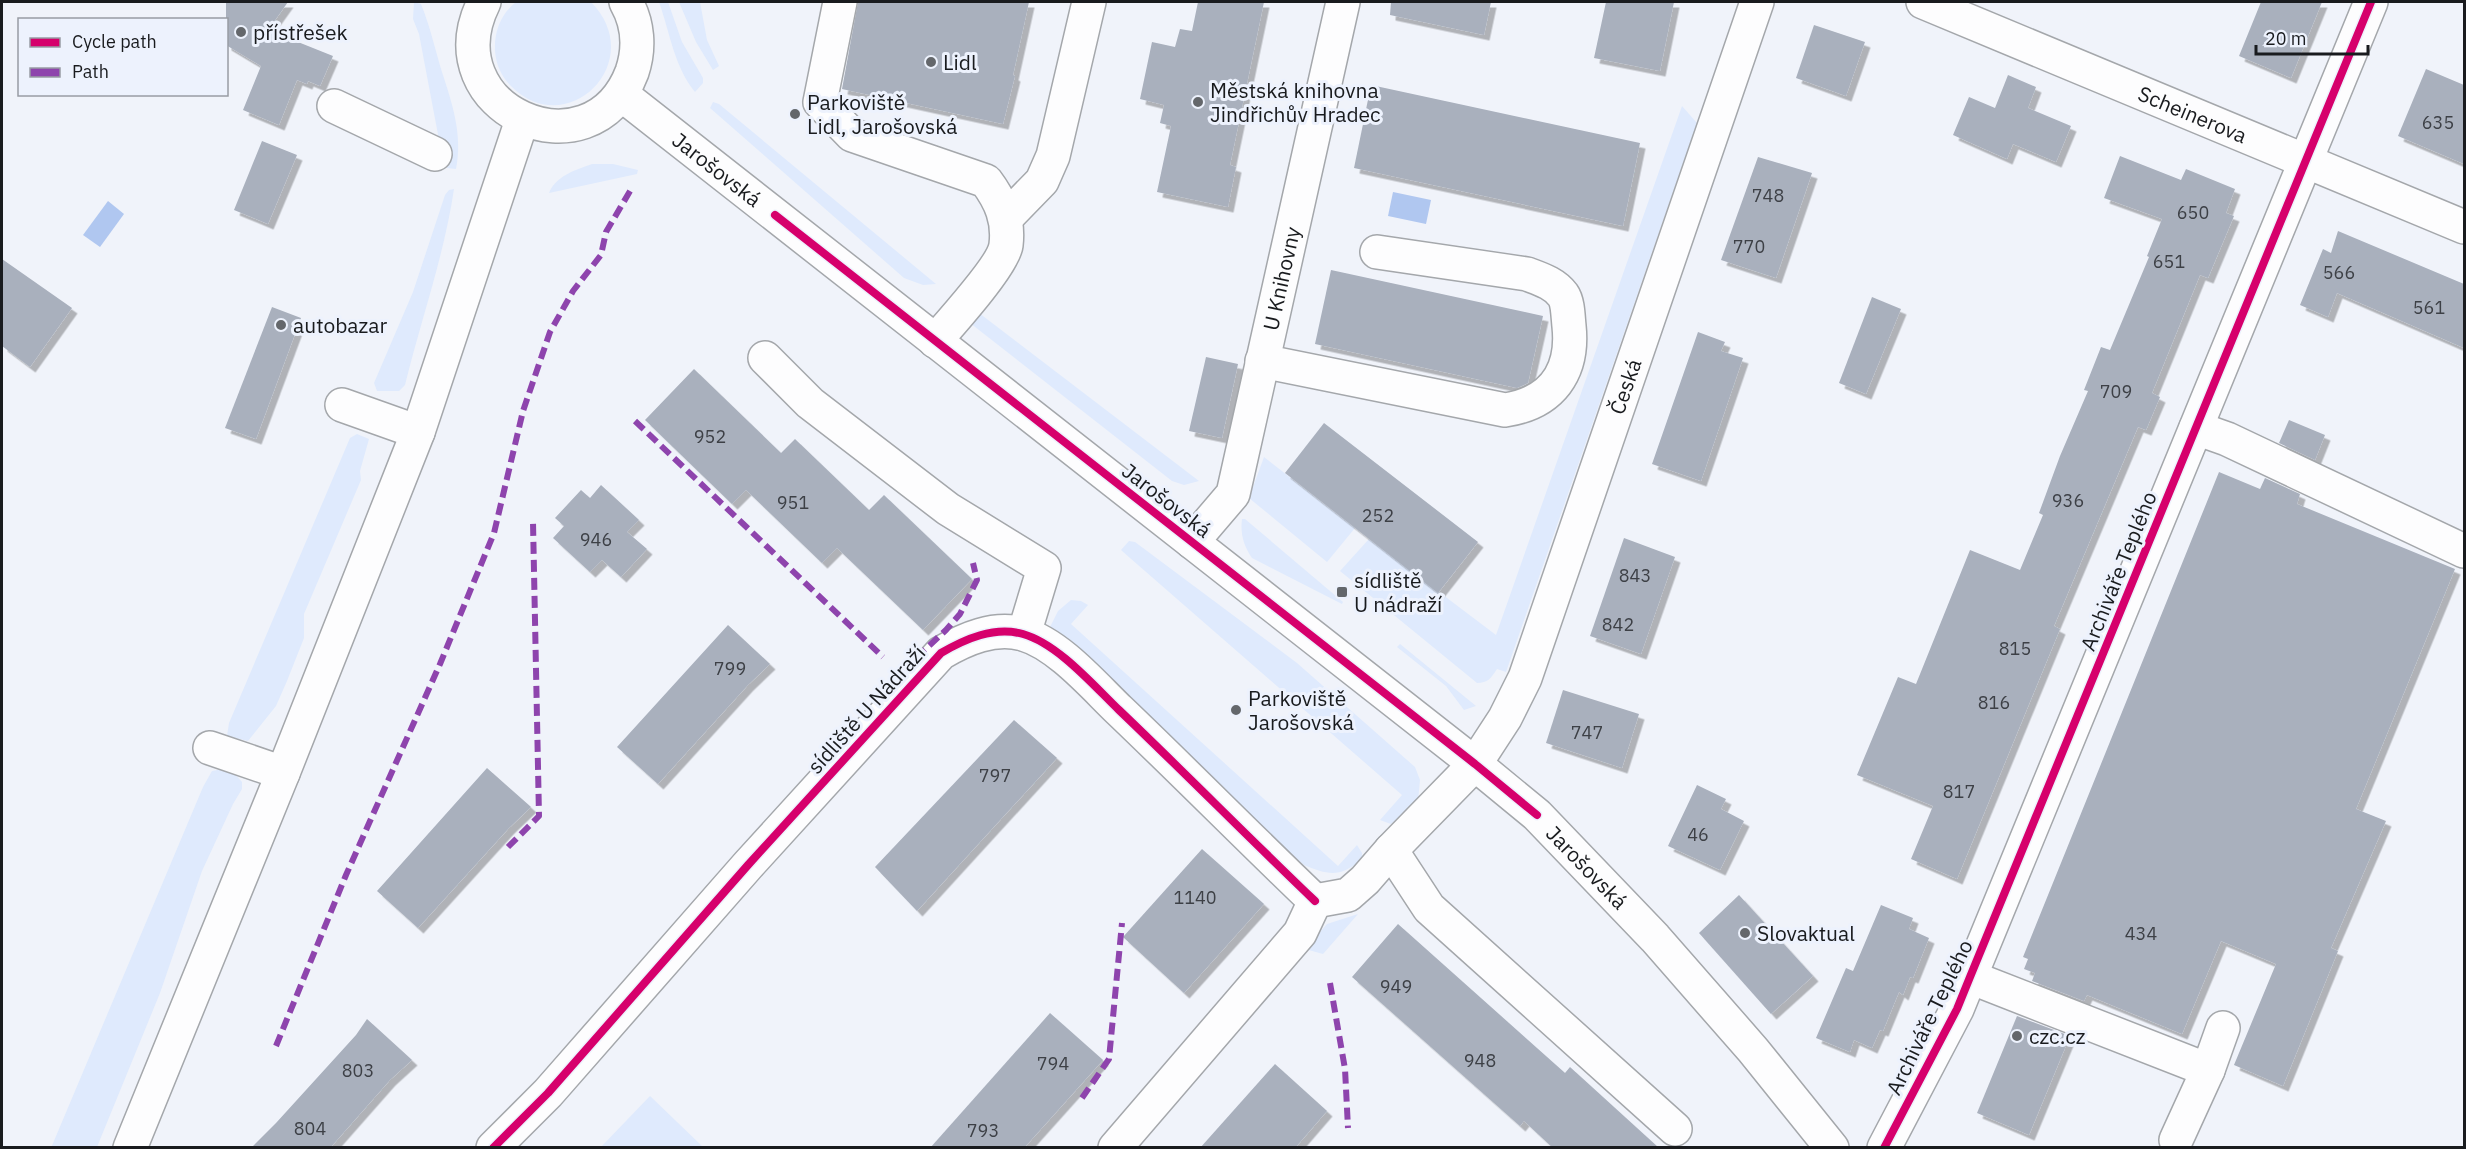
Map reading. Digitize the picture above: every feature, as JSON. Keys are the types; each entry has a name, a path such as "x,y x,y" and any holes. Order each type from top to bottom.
{"street":[{"path":"484,2 474,30 474,61 479,76 492,96 508,112 522,120 558,127 576,124 600,112 621,94 635,63 638,46 632,12 626,2"},
{"path":"840,2 820,102 852,135 986,182 999,199 1006,218 1006,248 973,297 935,341"},
{"path":"1006,218 1042,181 1053,156 1089,2"},
{"name":"U Knihovny","path":"1192,542 1233,494 1343,2"},
{"name":"Česká","path":"1475,764 1505,718 1525,678 1757,2"},
{"name":"Scheinerova","path":"1923,2 2464,227"},
{"name":"Archiváře Teplého","path":"1884,1148 1957,1009 2371,2"},
{"name":"Jarošovská","path":"621,94 1537,814 1655,938 1753,1050 1832,1148"},
{"path":"334,106 435,154"},
{"path":"130,1148 283,773 418,432 522,120"},
{"path":"1262,361 1505,410 1525,407 1546,395 1560,379 1569,356 1568,313 1564,296 1550,284 1527,274 1377,252"},
{"path":"765,358 810,403 948,509 1044,568 1024,634"},
{"path":"342,405 418,432"},
{"path":"2196,428 2227,439 2464,551"},
{"name":"sídliště U Nádraží","path":"493,1148 548,1093 748,865 941,653 958,643 991,633 1024,634 1047,645 1075,668 1315,901"},
{"path":"210,748 283,773"},
{"path":"1115,1148 1300,933 1315,901 1348,895 1475,764"},
{"path":"1391,850 1429,908 1675,1129"},
{"path":"1970,977 2208,1070"},
{"path":"2176,1140 2208,1070 2223,1028"}],"shaded area":[{"path":"414,2 421,4 424,12 453,107 458,144 456,169 447,168 443,161 419,34 413,19"},
{"path":"516,2 591,2 607,25 611,48 606,69 594,87 577,100 556,105 534,102 512,87 502,75 496,56 497,30 502,18"},
{"path":"659,2 668,2 682,42 703,78 703,83 695,92 677,60"},
{"path":"679,2 700,2 707,40 719,66 713,70 696,42"},
{"path":"713,102 719,104 936,284 923,285 904,278 710,108"},
{"path":"1682,106 1697,123 1506,672 1497,669 1489,679 1477,683 1340,571 1369,539 1496,635"},
{"path":"592,164 613,164 638,170 637,174 549,193 561,178"},
{"path":"454,189 438,263 405,385 399,391 377,391 374,383 413,292 445,195 449,190"},
{"path":"979,313 1199,481 1184,485 1172,481 970,323"},
{"path":"357,434 369,439 360,471 361,480 304,614 304,638 287,681 276,706 248,741 227,736 229,723 350,438"},
{"path":"1264,457 1355,528 1327,562 1249,498"},
{"path":"1242,519 1245,519 1343,602 1342,604 1252,558 1243,540"},
{"path":"1129,541 1135,542 1297,663 1415,767 1420,780 1418,801 1391,824 1380,820 1402,795 1121,550"},
{"path":"1071,600 1081,601 1088,605 1071,624 1338,866 1357,845 1362,853 1362,859 1347,869 1334,873 1327,873 1304,865 1060,647 1049,629 1058,611"},
{"path":"1400,644 1476,706 1464,710 1446,686 1397,647"},
{"path":"223,769 232,771 242,782 242,789 202,871 160,993 97,1147 51,1148 203,787 212,771"},
{"path":"1358,914 1323,954 1305,949 1327,924"},
{"path":"650,1096 703,1147 601,1147"}],"water":[{"path":"1393,192 1431,200 1426,224 1388,216"},
{"path":"108,201 124,214 100,247 83,235"}],"building":[{"path":"226,2 288,2 268,30 333,56 320,86 308,81 307,84 297,80 279,125 243,110 261,66 228,46 228,18 226,18"},
{"name":"Lidl","path":"858,2 1029,2 1003,124 842,89"},
{"name":"Městská knihovna Jindřichův Hradec","path":"1198,2 1264,2 1230,165 1236,167 1228,207 1157,192 1171,126 1160,123 1164,105 1140,99 1152,42 1175,47 1180,29 1192,31"},
{"path":"1391,2 1491,2 1484,35 1390,15"},
{"path":"1606,2 1674,2 1660,71 1594,58"},
{"path":"2261,2 2322,2 2291,78 2239,56"},
{"path":"1814,25 1865,42 1846,96 1796,78"},
{"path":"2426,69 2464,85 2464,164 2398,136"},
{"path":"2008,75 2036,87 2028,108 2071,126 2056,162 2013,144 2007,159 1953,135 1969,97 1995,108"},
{"path":"1371,85 1640,143 1623,226 1354,168"},
{"path":"262,141 297,155 268,224 234,210"},
{"path":"2120,156 2181,180 2186,169 2235,189 2226,213 2234,216 2208,278 2200,275 2152,393 2160,397 2146,430 2138,427 2054,626 2060,629 1957,879 1911,859 1933,806 1857,775 1898,677 1916,684 1970,550 2020,570 2043,515 2039,513 2088,391 2084,390 2101,347 2110,350 2149,257 2147,256 2162,219 2104,198"},
{"path":"1758,157 1812,173 1776,278 1721,260"},
{"path":"2338,231 2464,284 2464,348 2337,293 2328,317 2300,305 2323,249 2331,253"},
{"path":"2,259 72,308 30,367 2,346"},
{"path":"1331,270 1543,316 1528,383 1517,388 1315,344"},
{"path":"1872,297 1901,309 1866,394 1839,383"},
{"path":"272,307 301,318 256,439 225,428"},
{"path":"1698,332 1725,342 1721,351 1743,358 1701,481 1652,464"},
{"path":"1206,357 1238,364 1222,438 1189,431"},
{"path":"694,369 781,453 795,439 869,510 884,495 972,579 923,630 837,548 822,563 746,490 732,504 645,420"},
{"path":"2289,420 2325,435 2315,460 2279,443"},
{"path":"1324,423 1478,542 1438,593 1285,473"},
{"path":"2219,472 2260,489 2265,478 2300,494 2297,504 2455,569 2356,809 2386,821 2331,948 2338,951 2283,1086 2234,1065 2276,964 2221,941 2182,1034 2087,995 2084,1001 2032,981 2035,973 2024,969 2028,959 2023,957"},
{"path":"601,485 639,520 627,532 647,549 621,577 602,560 590,572 553,538 564,526 555,518 581,490 590,498"},
{"path":"1624,538 1675,557 1641,654 1590,636"},
{"path":"728,625 770,664 658,784 617,747"},
{"path":"1563,690 1639,714 1622,768 1546,743"},
{"path":"1014,720 1057,758 917,911 875,867"},
{"path":"487,768 531,807 418,928 377,891"},
{"path":"1697,785 1726,799 1721,809 1744,821 1720,870 1668,846"},
{"path":"1202,849 1264,904 1184,993 1123,937"},
{"path":"1739,895 1813,976 1771,1014 1699,933"},
{"path":"1881,905 1913,918 1909,929 1929,938 1913,978 1910,977 1903,995 1899,992 1883,1031 1880,1030 1872,1048 1854,1040 1850,1052 1816,1038 1846,968 1853,971"},
{"path":"1398,924 1565,1073 1570,1067 1659,1148 1553,1148 1524,1121 1520,1126 1352,977"},
{"path":"1050,1013 1103,1060 1024,1148 930,1148"},
{"path":"2017,1016 2070,1036 2029,1135 1977,1113"},
{"path":"367,1019 412,1060 390,1080 330,1148 251,1148 356,1035"},
{"path":"1275,1064 1327,1111 1295,1148 1200,1148"}],"marked path":[{"path":"276,1046 346,875 440,664 494,533 523,411 550,332 573,291 601,255 606,232 633,186"},
{"path":"635,421 883,657"},
{"path":"508,847 539,816 533,522"},
{"path":"903,670 960,614 977,580 973,563"},
{"path":"1082,1098 1109,1059 1122,923"},
{"path":"1330,983 1345,1069 1348,1128"}],"cycle path":[{"path":"1884,1148 1957,1009 2371,2"},
{"path":"775,215 1537,815"},
{"path":"493,1148 548,1093 748,865 941,653 980,635 1001,632 1023,634 1036,639 1062,656 1315,901"}],"place":[{"name":"přístřešek","path":"241,32"},
{"name":"Lidl","path":"931,62"},
{"name":"Městská knihovna Jindřichův Hradec","path":"1198,102"},
{"name":"Parkoviště Lidl, Jarošovská","path":"795,114"},
{"name":"autobazar","path":"281,325"},
{"name":"sídliště U nádraží","path":"1342,592"},
{"name":"Parkoviště Jarošovská","path":"1236,710"},
{"name":"Slovaktual","path":"1745,933"},
{"name":"czc.cz","path":"2017,1036"}]}
